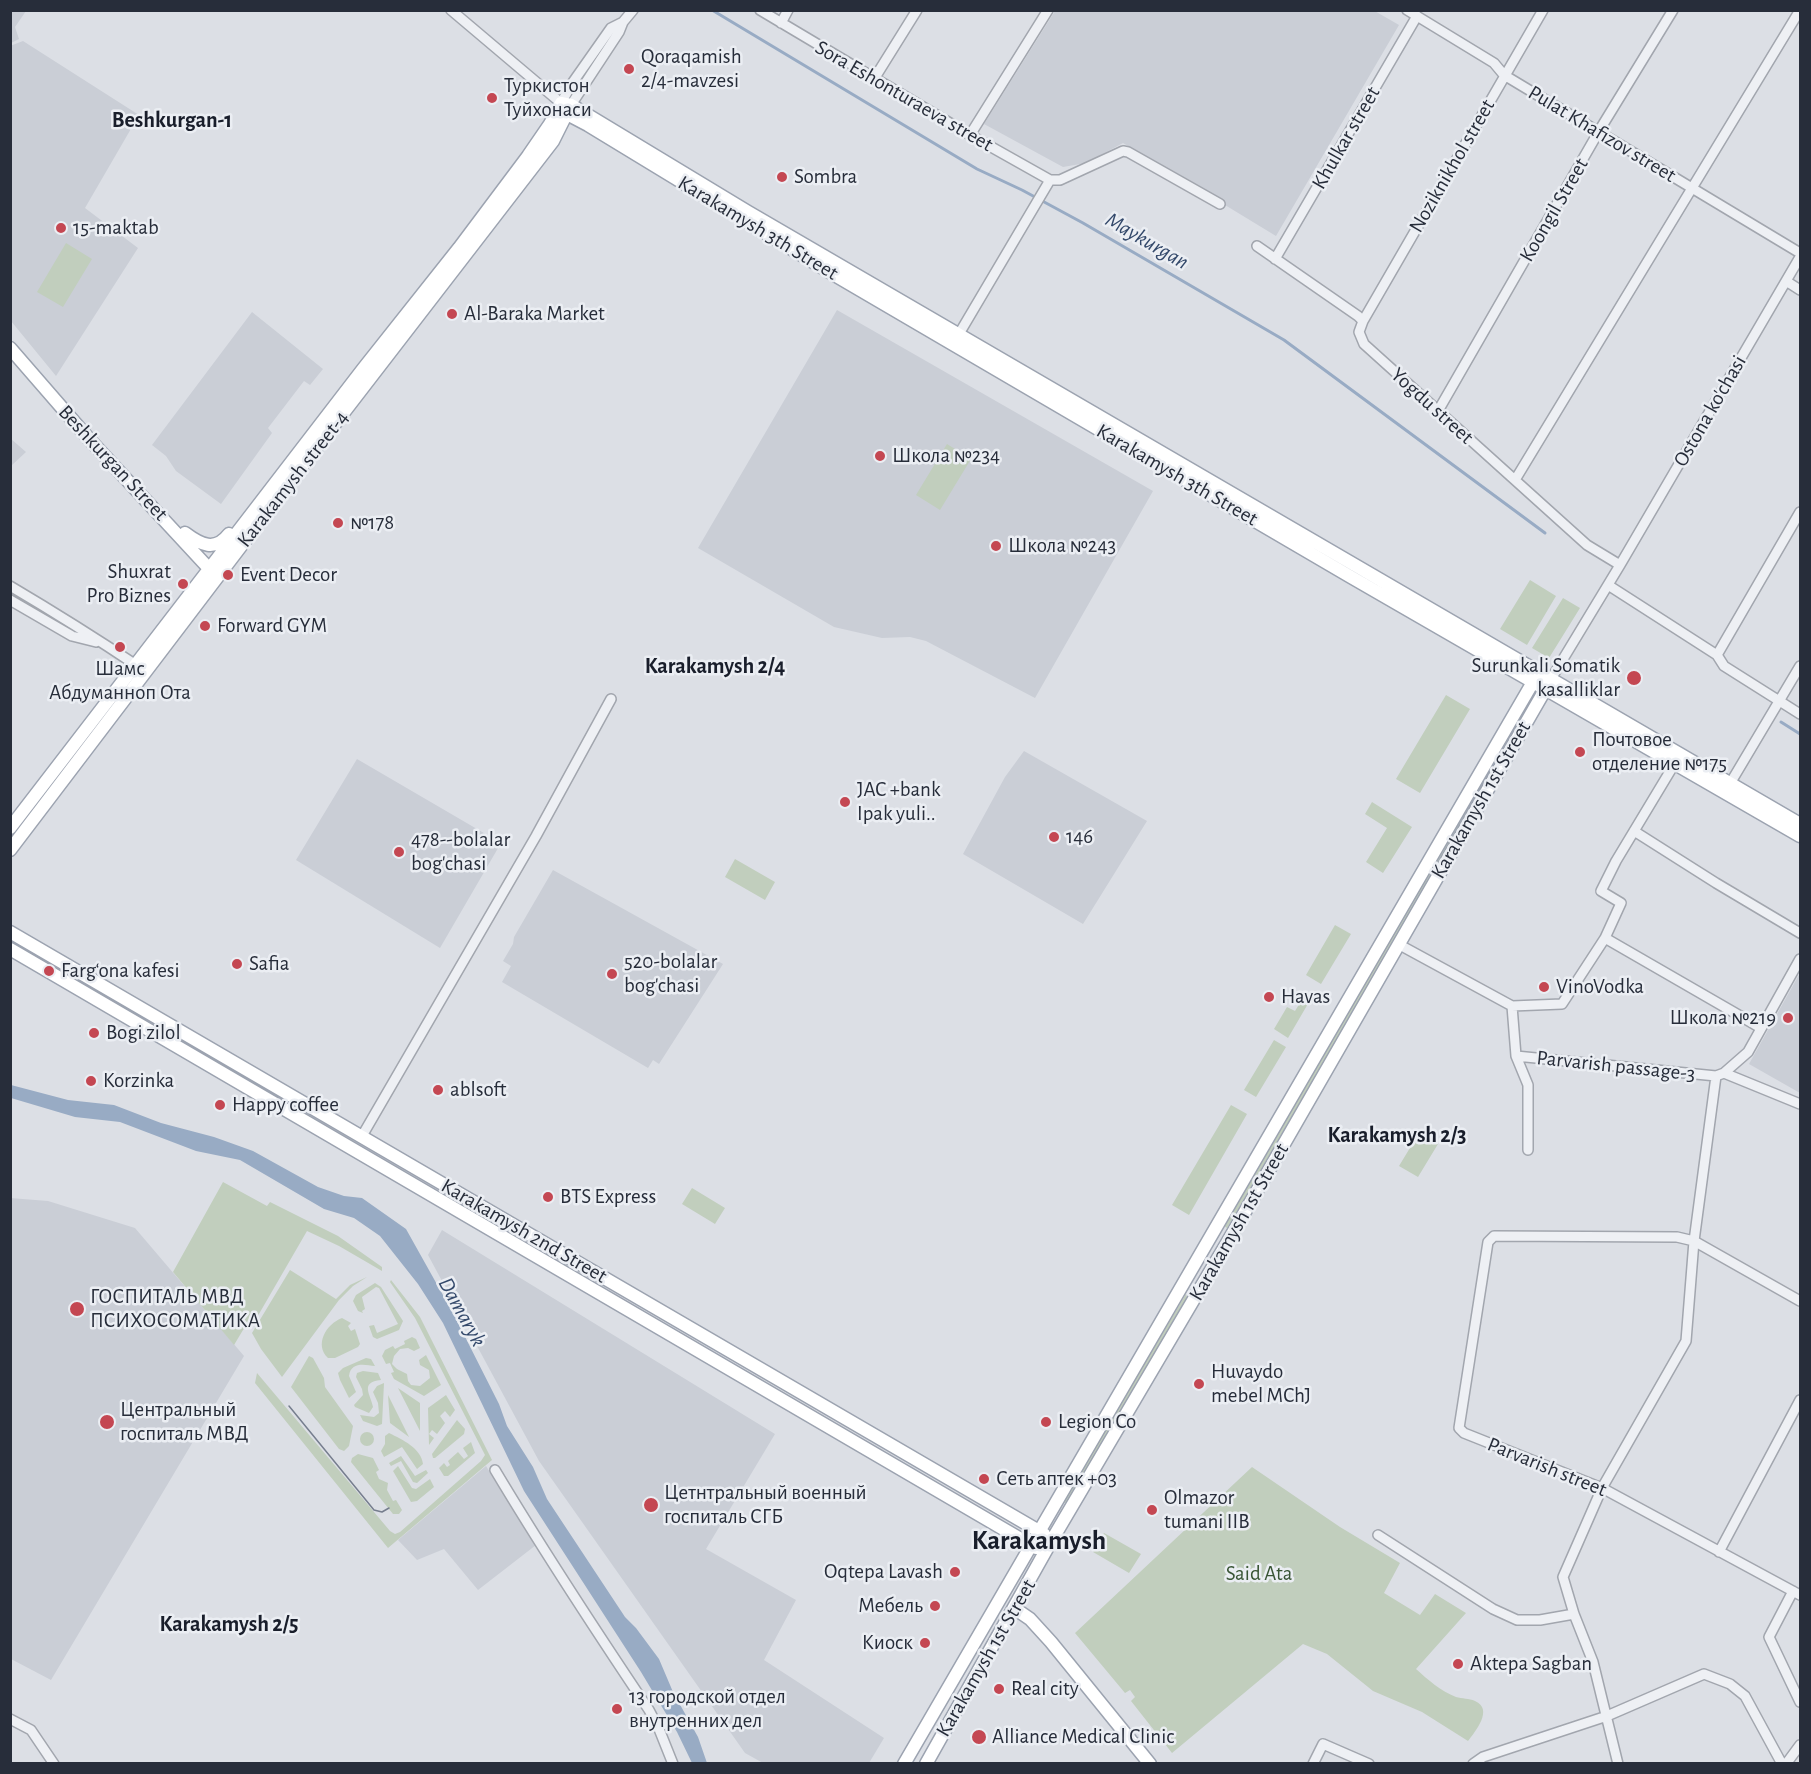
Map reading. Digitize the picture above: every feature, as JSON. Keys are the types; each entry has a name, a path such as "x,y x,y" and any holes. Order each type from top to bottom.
{"main road":[{"name":"Karakamysh 3th Street","path":"566,107 588,125 1727,787 1800,836"},
{"name":"Karakamysh street-4","path":"10,850 141,668 213,573 553,141 566,107"},
{"name":"Karakamysh 3th Street","path":"956,339 1533,682 1548,684 1675,763 1800,824"},
{"name":"Beshkurgan Street","path":"10,348 89,439 213,573"},
{"name":"Karakamysh street-4","path":"213,573 252,514 267,504"},
{"path":"164,518 197,542 212,545 223,542 240,521 252,514"},
{"name":"Karakamysh street-4","path":"10,828 141,668"},
{"name":"Karakamysh 1st Street","path":"904,1764 1533,682"},
{"name":"Karakamysh 1st Street","path":"926,1764 1053,1539 1227,1243 1548,684"},
{"name":"Karakamysh 2nd Street","path":"10,932 1053,1539"},
{"name":"Karakamysh 2nd Street","path":"10,950 1045,1553"},
{"path":"395,1173 402,1160"},
{"path":"1212,1234 1227,1243"},
{"path":"778,1397 786,1384"},
{"path":"1014,1608 1030,1619 1051,1642 1150,1764"}],"street":[{"name":"Karakamysh 3th Street","path":"451,10 566,107"},
{"path":"566,107 633,10"},
{"name":"Sora Eshonturaeva street","path":"760,10 874,79 1050,180"},
{"path":"781,23 789,10"},
{"path":"874,79 917,10"},
{"path":"970,135 1048,10"},
{"name":"Pulat Khafizov street","path":"1407,10 1494,63 1504,75 1800,255"},
{"name":"Noziknikhol street","path":"1363,321 1543,10"},
{"name":"Koongil Street","path":"1438,411 1599,131 1673,10"},
{"path":"1515,480 1800,10"},
{"name":"Khulkar street","path":"1275,260 1418,16"},
{"path":"956,339 1050,180 1060,180 1123,151 1220,204"},
{"path":"1257,246 1363,321"},
{"name":"Ostona ko'chasi","path":"1548,684 1620,565 1800,255"},
{"path":"1786,281 1800,290"},
{"name":"Yogdu street","path":"1363,321 1359,332 1364,344 1587,545 1620,565"},
{"path":"1717,655 1800,512"},
{"path":"1608,585 1717,655 1725,666 1778,704 1800,714"},
{"path":"10,586 79,627 141,668"},
{"path":"10,600 72,636 101,643"},
{"path":"1727,787 1800,666"},
{"path":"362,1136 536,837 611,699"},
{"path":"1398,944 1512,1006 1562,1004 1605,938 1621,903 1600,891 1675,763"},
{"path":"1634,831 1800,933"},
{"path":"1605,938 1761,1028"},
{"name":"Parvarish passage-3","path":"1512,1006 1516,1056 1720,1074 1748,1053 1800,959"},
{"path":"1516,1056 1528,1085 1528,1150"},
{"path":"1720,1074 1800,1104"},
{"name":"Parvarish passage-3","path":"1618,1764 1593,1662 1574,1614 1563,1577 1602,1488 1686,1341 1694,1240 1720,1074"},
{"name":"Parvarish street","path":"1694,1240 1677,1237 1494,1236 1488,1242 1460,1431 1602,1488 1797,1593"},
{"path":"1694,1240 1800,1301"},
{"path":"1719,1552 1800,1400"},
{"path":"495,1470 542,1549 649,1710 673,1764"},
{"path":"1378,1535 1493,1609 1517,1620 1540,1620 1574,1614"},
{"path":"1797,1593 1769,1637 1800,1702"},
{"path":"1473,1764 1483,1757 1607,1716 1704,1674 1718,1678 1738,1689 1745,1696 1782,1764"},
{"path":"10,1719 31,1730 54,1764"},
{"path":"1313,1764 1323,1744 1369,1764"},
{"path":"1786,1764 1800,1745"}],"shaded area":[{"path":"11,10 26,11 15,27 19,39 11,43"},
{"path":"1373,10 1399,25 1276,236 1123,143 1086,163 1063,167 984,124 1055,11"},
{"name":"15-maktab","path":"23,41 139,115 85,208 138,248 56,376 11,321 10,46"},
{"path":"837,310 1153,491 1035,698 926,641 910,637 882,638 834,627 698,548"},
{"path":"252,312 323,369 310,385 304,381 268,428 272,433 221,504 176,471 166,456 152,445"},
{"path":"10,438 26,452 11,466 10,466"},
{"name":"146","path":"1024,751 1147,821 1083,924 963,854 1005,777"},
{"name":"478--bolalar bog'chasi","path":"357,759 501,843 440,948 296,860"},
{"name":"520-bolalar bog'chasi","path":"553,870 723,964 659,1064 653,1060 648,1068 502,982 511,966 503,961 513,944 514,937"},
{"name":"Школа №219","path":"1800,973 1800,1093 1749,1064"},
{"name":"Центральный госпиталь МВД","path":"10,1198 48,1201 135,1228 244,1356 51,1680 11,1659"},
{"name":"Цетнтральный военный госпиталь СГБ","path":"442,1230 775,1434 706,1549 796,1600 764,1660 884,1738 869,1763 763,1763 745,1753 539,1461 428,1255"},
{"path":"486,1466 536,1545 478,1590 444,1549 417,1560 398,1540"}],"green space":[{"path":"66,243 92,259 63,307 37,292"},
{"path":"947,444 971,459 940,510 916,495"},
{"path":"1530,580 1556,596 1527,645 1500,629"},
{"path":"1563,598 1580,608 1549,658 1532,648"},
{"path":"1446,695 1470,709 1420,793 1396,779"},
{"path":"1529,699 1533,701 1227,1228 1224,1226"},
{"path":"1372,802 1412,827 1383,873 1366,862 1387,828 1365,814"},
{"path":"735,859 775,882 765,900 725,877"},
{"path":"1335,925 1351,934 1321,984 1306,975"},
{"path":"1303,998 1309,1002 1288,1038 1274,1029 1287,1007 1295,1011"},
{"path":"1274,1040 1286,1047 1256,1097 1244,1090"},
{"path":"1231,1105 1247,1114 1189,1215 1172,1205"},
{"path":"1419,1133 1438,1144 1418,1177 1399,1166"},
{"path":"223,1182 267,1206 270,1202 338,1236 382,1267 382,1271 339,1246 307,1231 252,1326 246,1325 234,1345 173,1272"},
{"path":"692,1188 725,1208 715,1224 682,1204"},
{"path":"290,1270 336,1299 350,1285 367,1277 353,1286 339,1300 282,1377 252,1333"},
{"path":"391,1280 420,1317 492,1460 388,1548 255,1383 257,1373 390,1531 395,1534 400,1532 485,1455 415,1318 390,1282"},
{"path":"375,1283 381,1287 403,1321 399,1330 377,1339 373,1337 369,1326 374,1325 377,1333 398,1324 379,1288 376,1287 362,1297 365,1309 363,1313 358,1311 353,1301 356,1295"},
{"path":"1186,1294 1187,1298 1067,1502 1061,1504"},
{"path":"342,1318 351,1323 348,1326 351,1331 355,1329 360,1344 335,1358 328,1358 322,1347 324,1335 331,1325"},
{"path":"412,1337 416,1339 420,1348 414,1351 408,1348 400,1349 394,1356 392,1364 407,1374 411,1385 420,1386 430,1378 429,1370 420,1365 419,1360 426,1355 441,1385 424,1396 394,1379 390,1363 386,1364 382,1356 385,1350 393,1346 395,1349"},
{"path":"309,1356 313,1358 324,1378 325,1387 353,1426 349,1446 344,1451 339,1449 291,1387"},
{"path":"366,1358 371,1359 375,1366 359,1365 352,1368 349,1376 356,1392 349,1398 338,1373 343,1368"},
{"path":"363,1371 378,1373 381,1380 374,1381 368,1386 373,1407 369,1413 354,1405 363,1395 356,1377 357,1373"},
{"path":"384,1383 382,1424 377,1426 363,1421 360,1415 374,1417 379,1413 373,1392 377,1386"},
{"path":"398,1388 420,1403 420,1431"},
{"path":"388,1395 409,1437 390,1423"},
{"path":"446,1395 455,1410 450,1417 445,1411 440,1416 445,1423 437,1434 432,1430 429,1434 434,1438 429,1445 428,1408"},
{"path":"457,1420 465,1429 464,1434 433,1458 432,1454"},
{"path":"367,1432 372,1434 374,1439 372,1444 367,1446 362,1444 360,1439 362,1434"},
{"path":"389,1433 415,1449 422,1458 423,1464 417,1469 402,1447 384,1457 381,1451 385,1444 385,1436"},
{"path":"471,1442 475,1453 448,1476 444,1476 439,1468 444,1463 447,1467 450,1465 448,1461 458,1452 464,1459 468,1456 463,1448"},
{"path":"358,1454 373,1458 379,1470 376,1472 379,1479 388,1483 387,1490 402,1510 399,1514 393,1514 351,1462 352,1458"},
{"path":"401,1456 415,1476 426,1470 428,1473 417,1483 413,1482 401,1461 391,1466 389,1463"},
{"path":"398,1466 412,1488 416,1489 430,1479 434,1487 417,1501 411,1502 393,1471"},
{"name":"Said Ata","path":"1252,1467 1340,1527 1400,1563 1384,1593 1420,1615 1435,1594 1466,1613 1416,1669 1445,1692 1473,1700 1483,1709 1481,1721 1468,1741 1422,1712 1373,1691 1327,1654 1303,1644 1172,1753 1131,1701 1135,1697 1130,1690 1125,1693 1075,1633"},
{"path":"1104,1533 1141,1554 1129,1573 1093,1552"}],"water":[{"path":"11,1085 68,1100 114,1105 161,1123 214,1137 253,1151 318,1187 344,1196 362,1198 406,1229 453,1313 499,1404 507,1426 533,1467 547,1499 625,1617 659,1659 673,1692 698,1737 707,1763 692,1763 677,1732 641,1672 524,1491 443,1323 418,1284 380,1236 354,1218 324,1209 240,1160 196,1151 120,1122 75,1117 11,1098"}],"waterway":[{"name":"Maykurgan","path":"712,10 977,169 1083,223 1284,340 1545,533"},
{"name":"Maykurgan","path":"1781,722 1800,734"}],"tram line":[{"path":"289,1406 374,1510 382,1512 389,1508"}],"place":[{"name":"Qoraqamish 2/4-mavzesi","path":"629,69"},
{"name":"Туркистон Туйхонаси","path":"492,98"},
{"name":"Sombra","path":"782,177"},
{"name":"15-maktab","path":"61,228"},
{"name":"Al-Baraka Market","path":"452,314"},
{"name":"Школа №234","path":"880,456"},
{"name":"№178","path":"338,523"},
{"name":"Школа №243","path":"996,546"},
{"name":"Event Decor","path":"228,575"},
{"name":"Shuxrat Pro Biznes","path":"183,584"},
{"name":"Forward GYM","path":"205,626"},
{"name":"Шамс Абдуманноп Ота","path":"120,647"},
{"name":"Surunkali Somatik kasalliklar","path":"1634,678"},
{"name":"Почтовое отделение №175","path":"1580,752"},
{"name":"JAC +bank Ipak yuli..","path":"845,802"},
{"name":"146","path":"1054,837"},
{"name":"478--bolalar bog'chasi","path":"399,852"},
{"name":"Safia","path":"237,964"},
{"name":"Farg‘ona kafesi","path":"49,971"},
{"name":"520-bolalar bog'chasi","path":"612,974"},
{"name":"VinoVodka","path":"1544,987"},
{"name":"Havas","path":"1269,997"},
{"name":"Школа №219","path":"1788,1018"},
{"name":"Bogi zilol","path":"94,1033"},
{"name":"Korzinka","path":"91,1081"},
{"name":"ablsoft","path":"438,1090"},
{"name":"Happy coffee","path":"220,1105"},
{"name":"BTS Express","path":"548,1197"},
{"name":"ГОСПИТАЛЬ МВД ПСИХОСОМАТИКА","path":"77,1309"},
{"name":"Huvaydo mebel MChJ","path":"1199,1384"},
{"name":"Центральный госпиталь МВД","path":"107,1422"},
{"name":"Legion Co","path":"1046,1422"},
{"name":"Сеть аптек +03","path":"984,1479"},
{"name":"Цетнтральный военный госпиталь СГБ","path":"651,1505"},
{"name":"Olmazor tumani IIB","path":"1152,1510"},
{"name":"Oqtepa Lavash","path":"955,1572"},
{"name":"Мебель","path":"935,1606"},
{"name":"Киоск","path":"925,1643"},
{"name":"Aktepa Sagban","path":"1458,1664"},
{"name":"Real city","path":"999,1689"},
{"name":"13 городской отдел внутренних дел","path":"617,1709"},
{"name":"Alliance Medical Clinic","path":"979,1737"}],"district":[{"name":"Beshkurgan-1","path":"172,120"},
{"name":"Karakamysh 2/4","path":"715,666"},
{"name":"Karakamysh 2/3","path":"1397,1135"},
{"name":"Karakamysh","path":"1039,1541"},
{"name":"Karakamysh 2/5","path":"229,1624"}],"water label":[{"name":"Damaryk","path":"462,1312"}]}
